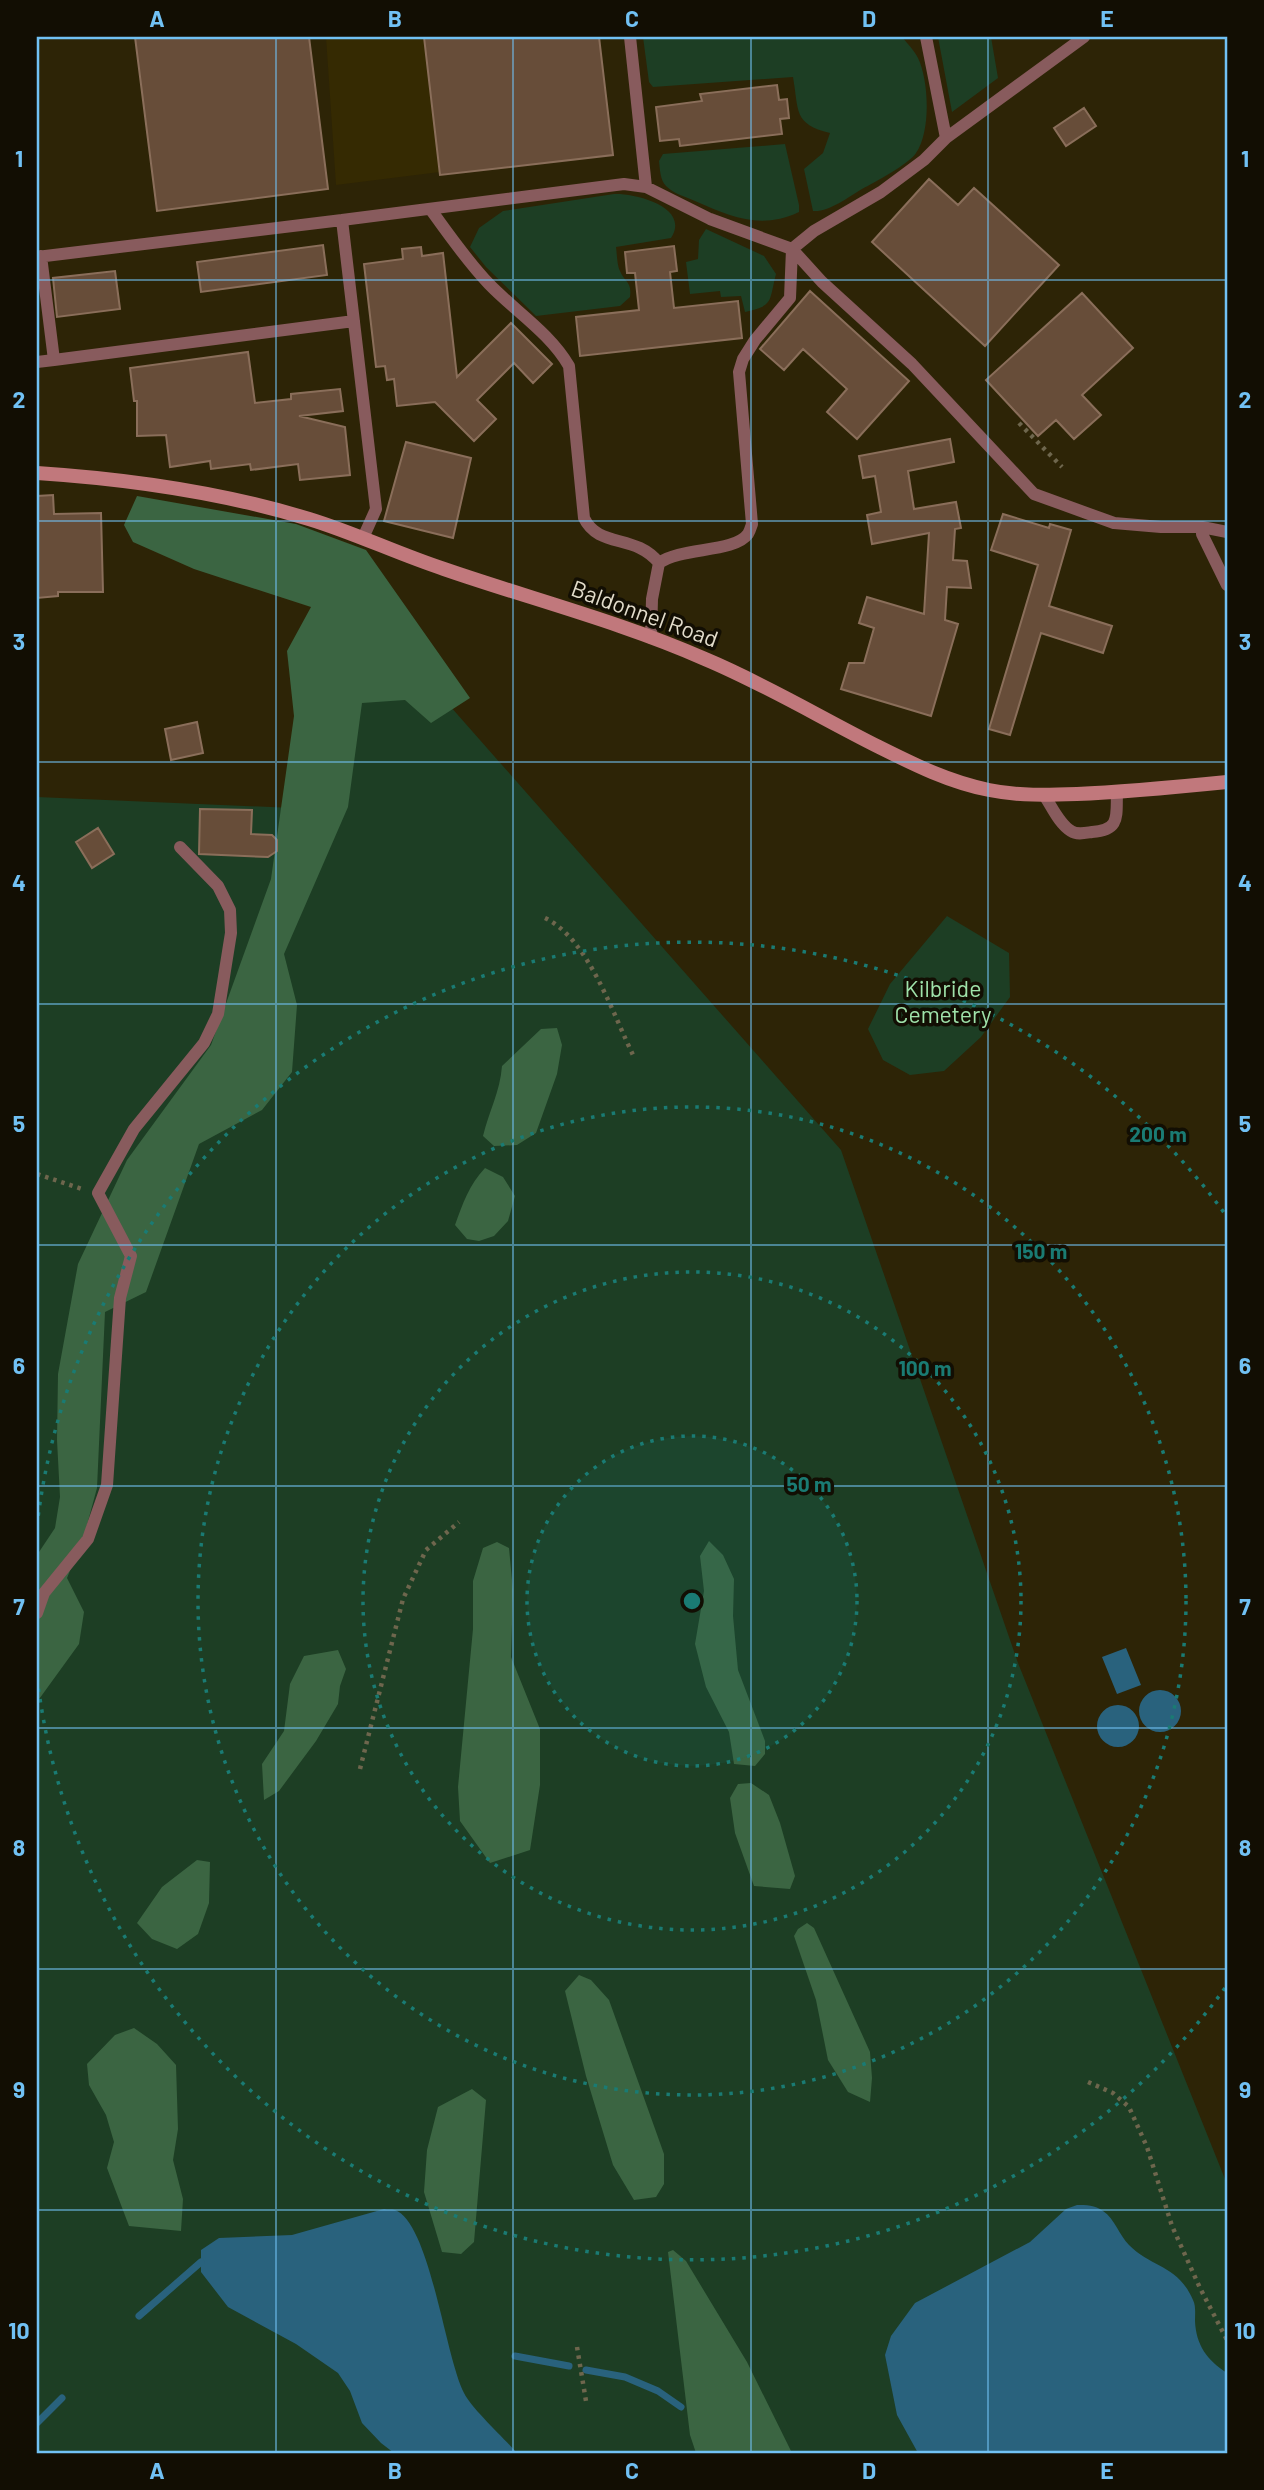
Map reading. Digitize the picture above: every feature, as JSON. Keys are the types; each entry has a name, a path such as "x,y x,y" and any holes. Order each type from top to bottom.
{"street":[{"name":"Baldonnel Road","path":"37,473 136,482 194,492 309,519 443,569 547,601 703,657 764,685 836,725 942,778 993,791 1044,795 1117,792 1227,782"}],"lane":[{"path":"630,37 646,187"},
{"path":"926,37 946,138"},
{"path":"651,638 652,599 659,563 671,556 738,541 748,534 752,524 739,372 743,359 755,340 790,298 792,249 814,231 881,192 924,160 946,138 1084,37"},
{"path":"54,360 39,257 624,184 646,187 710,219 792,249 821,282 912,364 1034,494 1114,523 1202,527 1227,532"},
{"path":"431,210 488,283 548,340 569,366 584,518 588,527 600,536 634,544 652,554 659,563"},
{"path":"342,220 376,509 363,538"},
{"path":"37,362 354,321"},
{"path":"1202,527 1202,534 1227,584"},
{"path":"1044,795 1067,828 1077,834 1111,828 1115,822 1117,792"},
{"path":"37,1613 44,1593 88,1539 107,1485 120,1298 131,1255 98,1193 134,1129 204,1043 218,1014 232,933 230,910 218,886 180,848"}],"path":[{"path":"1019,423 1062,467"},
{"path":"545,918 567,933 580,951 600,983 634,1057"},
{"path":"37,1174 98,1193"},
{"path":"360,1769 403,1598 426,1550 459,1522"},
{"path":"1088,2082 1113,2093 1129,2106 1147,2147 1172,2225 1227,2340"},
{"path":"577,2347 586,2401"}],"shaded area":[{"path":"326,37 424,37 440,172 336,185"}],"green space":[{"path":"643,37 902,37 918,58 924,79 927,106 921,144 912,157 891,172 832,207 813,211 804,169 823,153 830,133 809,125 800,114 793,77 653,87 649,82"},
{"path":"938,37 991,37 998,78 952,112"},
{"path":"785,144 799,212 785,217 759,221 721,212 676,193 664,184 661,178 659,161 663,154"},
{"path":"614,194 635,196 658,204 673,218 675,227 671,238 616,247 619,269 629,285 630,292 630,297 620,306 536,316 486,267 470,247 479,228 503,211"},
{"path":"706,229 764,256 776,274 771,296 766,304 745,312 741,296 721,297 720,291 690,294 686,262 698,259 699,240"},
{"path":"137,496 296,524 366,550 470,698 431,723 405,700 362,703 348,807 284,954 297,1005 292,1072 262,1110 199,1144 146,1292 105,1312 97,1488 84,1536 67,1578 84,1612 79,1644 37,1702 37,1555 55,1528 60,1497 58,1374 78,1264 127,1160 211,1045 271,879 294,716 287,651 311,607 194,569 133,542 124,525"},
{"path":"369,614 841,1150 1018,1663 1227,2184 1227,2453 37,2453 37,797 316,809"},
{"name":"Kilbride Cemetery","path":"947,916 1009,953 1010,997 981,1037 944,1071 910,1075 883,1060 868,1029 890,984"},
{"path":"557,1028 562,1045 557,1074 536,1133 517,1145 494,1146 483,1136 502,1066 541,1029"},
{"path":"485,1168 503,1177 515,1196 508,1221 494,1236 479,1241 467,1239 455,1225 471,1188"},
{"path":"709,1541 723,1555 734,1579 733,1616 738,1670 765,1741 765,1754 755,1766 734,1764 729,1732 706,1687 695,1644 704,1591 700,1556"},
{"path":"497,1542 509,1548 513,1591 511,1657 540,1729 540,1785 530,1850 490,1863 460,1821 458,1787 473,1629 473,1581 483,1548"},
{"path":"338,1650 346,1669 338,1704 316,1741 279,1791 264,1800 262,1764 284,1731 290,1684 304,1656"},
{"path":"751,1783 769,1795 780,1823 795,1876 790,1889 754,1886 735,1833 730,1798 738,1784"},
{"path":"197,1860 210,1862 209,1903 198,1934 177,1949 152,1939 137,1923 162,1887"},
{"path":"807,1923 814,1928 870,2052 870,2102 848,2092 828,2060 816,2000 794,1936 798,1929"},
{"path":"579,1975 591,1980 609,2000 664,2154 664,2184 656,2197 634,2200 613,2165 586,2076 565,1991"},
{"path":"134,2028 157,2044 176,2065 178,2129 173,2160 183,2199 181,2231 129,2226 107,2168 114,2142 106,2115 89,2085 87,2064 115,2035"},
{"path":"472,2089 486,2100 474,2242 461,2254 442,2252 424,2192 427,2150 438,2107"},
{"path":"673,2250 686,2261 747,2362 792,2453 696,2453 690,2435 668,2252"}],"water":[{"path":"1126,1648 1141,1685 1117,1694 1102,1657"},
{"path":"1160,1690 1175,1696 1181,1711 1175,1726 1160,1732 1145,1726 1139,1711 1145,1696"},
{"path":"1118,1705 1133,1711 1139,1726 1133,1741 1118,1747 1103,1741 1097,1726 1103,1711"},
{"path":"1077,2205 1094,2206 1103,2211 1111,2218 1129,2245 1172,2273 1187,2289 1195,2305 1196,2330 1200,2345 1208,2357 1227,2373 1227,2453 918,2453 897,2415 885,2355 891,2336 915,2303 1030,2242 1066,2209"},
{"path":"384,2209 395,2210 407,2220 418,2239 464,2393 517,2453 394,2453 362,2423 350,2391 338,2373 296,2344 228,2307 201,2272 201,2250 219,2238 292,2235"}],"building":[{"path":"135,37 309,37 328,189 157,211"},
{"path":"424,37 599,37 613,155 440,175"},
{"path":"777,85 779,100 787,99 789,118 780,119 782,134 680,146 679,139 660,141 656,107 702,101 700,94"},
{"path":"1084,108 1096,126 1066,146 1054,128"},
{"path":"929,179 958,205 974,188 1059,265 985,346 872,242"},
{"path":"323,245 327,275 201,292 197,262"},
{"path":"674,246 677,271 670,272 674,308 738,301 742,338 580,356 576,317 639,310 635,273 627,273 625,252"},
{"path":"421,247 422,256 443,253 457,377 511,323 552,364 533,383 514,363 477,400 496,419 474,441 435,402 397,406 394,379 387,380 385,366 376,367 364,264 403,259 402,249"},
{"path":"115,271 120,309 57,317 53,278"},
{"path":"810,291 909,381 857,439 827,412 847,389 803,349 784,370 760,349"},
{"path":"1082,293 1133,348 1082,395 1101,415 1074,439 1056,420 1038,436 986,380"},
{"path":"248,352 255,403 291,399 291,394 340,389 343,411 299,416 345,427 350,475 300,480 298,464 251,470 250,464 211,469 210,461 170,467 166,435 137,436 137,401 134,401 130,368"},
{"path":"950,439 954,462 908,471 914,509 956,502 961,528 955,529 953,560 967,561 971,588 947,587 945,620 958,624 931,716 841,689 849,663 864,663 874,628 859,623 867,597 924,614 929,533 872,544 867,515 881,512 875,476 863,478 859,456"},
{"path":"406,442 471,458 453,538 384,521"},
{"path":"53,495 54,514 101,513 103,592 58,592 58,596 37,598 37,496"},
{"path":"1003,514 1049,528 1050,524 1071,530 1049,606 1112,626 1103,653 1041,633 1010,735 989,729 1038,565 991,550"},
{"path":"197,722 203,753 171,760 165,729"},
{"path":"200,809 252,810 251,834 272,835 277,840 277,851 268,857 199,854"},
{"path":"98,828 114,854 92,868 76,842"}],"waterway":[{"path":"139,2316 201,2262"},
{"path":"515,2356 569,2366"},
{"path":"586,2370 625,2377 658,2391 681,2407"},
{"path":"37,2423 62,2398"}]}
